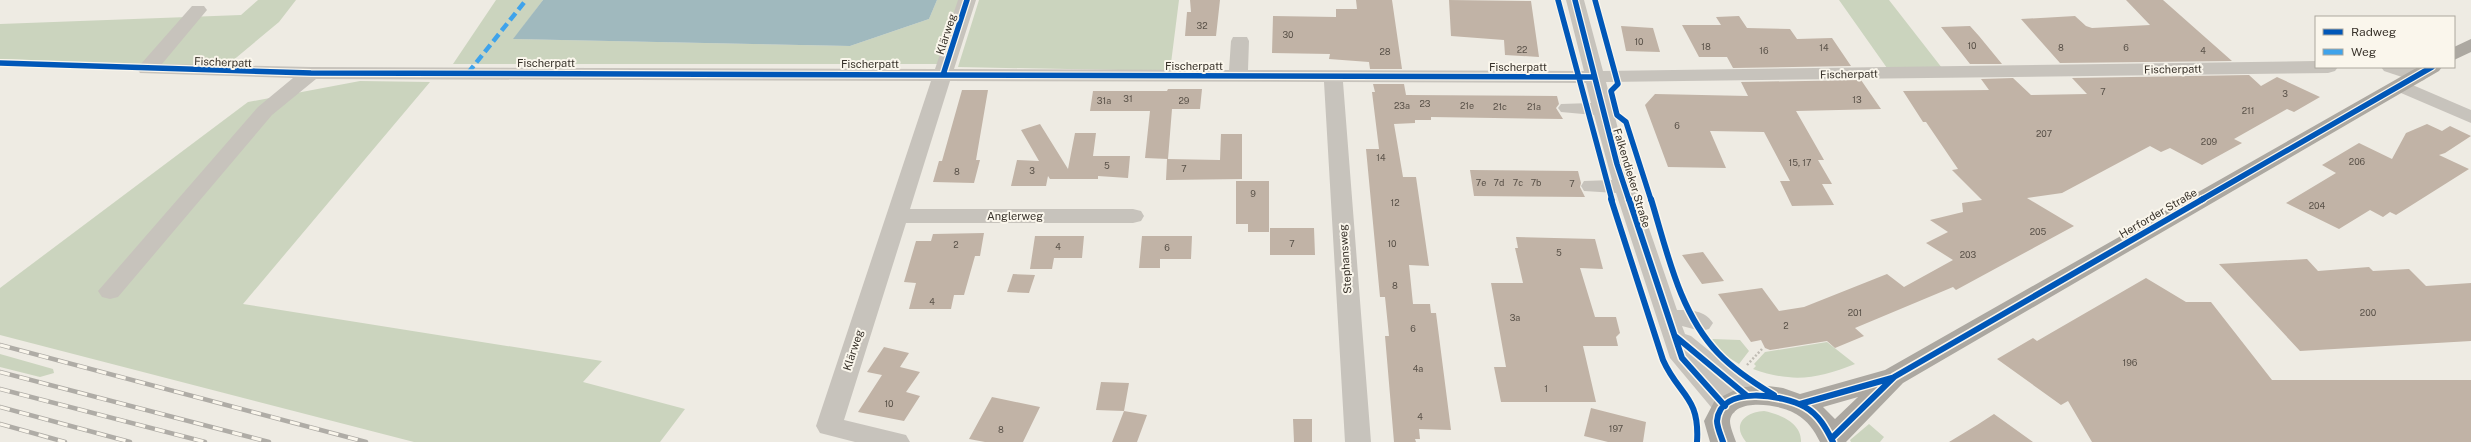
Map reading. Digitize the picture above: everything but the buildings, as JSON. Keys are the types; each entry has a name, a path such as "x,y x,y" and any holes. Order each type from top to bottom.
{"main road":[{"path":"2455,53 2471,44"},
{"name":"Herforder Straße","path":"1800,404 1894,377 2410,74"},
{"name":"Herforder Straße","path":"1833,440 1894,377"},
{"path":"1723,442 1718,424 1719,414 1735,400 1774,395 1800,404 1815,414 1826,425 1833,440"}],"street":[{"name":"Klärweg","path":"897,442 829,426 896,216 968,0"},
{"name":"Falkendieker Straße","path":"1575,0 1602,109 1624,187 1682,358 1735,400"},
{"name":"Fischerpatt","path":"198,10 146,69 311,73 1594,77 2315,67"},
{"path":"1238,76 1240,41"},
{"path":"110,291 265,111 311,73"},
{"path":"2410,74 2471,117"},
{"name":"Stephansweg","path":"1333,76 1358,442"},
{"path":"1568,108 1602,109"},
{"path":"1592,186 1624,187"},
{"name":"Anglerweg","path":"896,216 1133,216"},
{"path":"1670,326 1691,318 1701,323"}],"path":[{"path":"1744,367 1762,349"}],"green space":[{"path":"258,0 296,0 279,22 225,67 0,59 0,24 241,15"},
{"path":"496,0 543,0 514,39 850,46 929,19 937,0 961,0 940,64 453,64"},
{"path":"979,0 1179,0 1170,71 958,67"},
{"path":"1839,0 1889,0 1942,68 1887,68"},
{"path":"360,81 430,82 243,304 602,361 583,382 685,409 660,442 414,442 0,335 0,288 248,102"},
{"path":"1712,339 1740,340 1749,351 1739,364 1723,354"},
{"path":"1827,342 1855,364 1817,376 1793,378 1753,369 1756,366 1754,364 1765,352"},
{"path":"0,354 53,369 54,373 40,377 0,367"},
{"path":"1764,411 1777,414 1789,420 1798,430 1801,442 1746,442 1742,436 1740,425 1746,417 1751,414"},
{"path":"1869,424 1884,437 1880,442 1851,442 1850,440"}],"water":[{"path":"543,0 937,0 929,19 850,46 513,39"}],"railway":[{"path":"0,345 366,442"},
{"path":"0,372 269,442"},
{"path":"0,389 205,442"},
{"path":"0,407 130,442"},
{"path":"0,424 65,442"}],"marked path":[{"path":"468,73 526,0"}],"cycle path":[{"path":"943,75 967,0"},
{"path":"1558,0 1593,136 1633,271 1666,368 1690,398 1695,409 1698,423 1697,442"},
{"path":"1575,0 1617,164 1673,335 1682,358 1725,406"},
{"path":"1595,0 1618,84 1611,91 1617,115 1626,122 1680,291 1688,309 1706,339 1717,352 1742,374 1774,395"},
{"path":"0,63 311,73 1594,77"},
{"path":"1832,438 1894,377 2430,68"},
{"path":"1675,336 1746,395"},
{"path":"1800,404 1892,378"},
{"path":"1723,442 1717,421 1724,406 1739,398 1760,395 1783,398 1805,407 1823,422 1833,442"}]}
